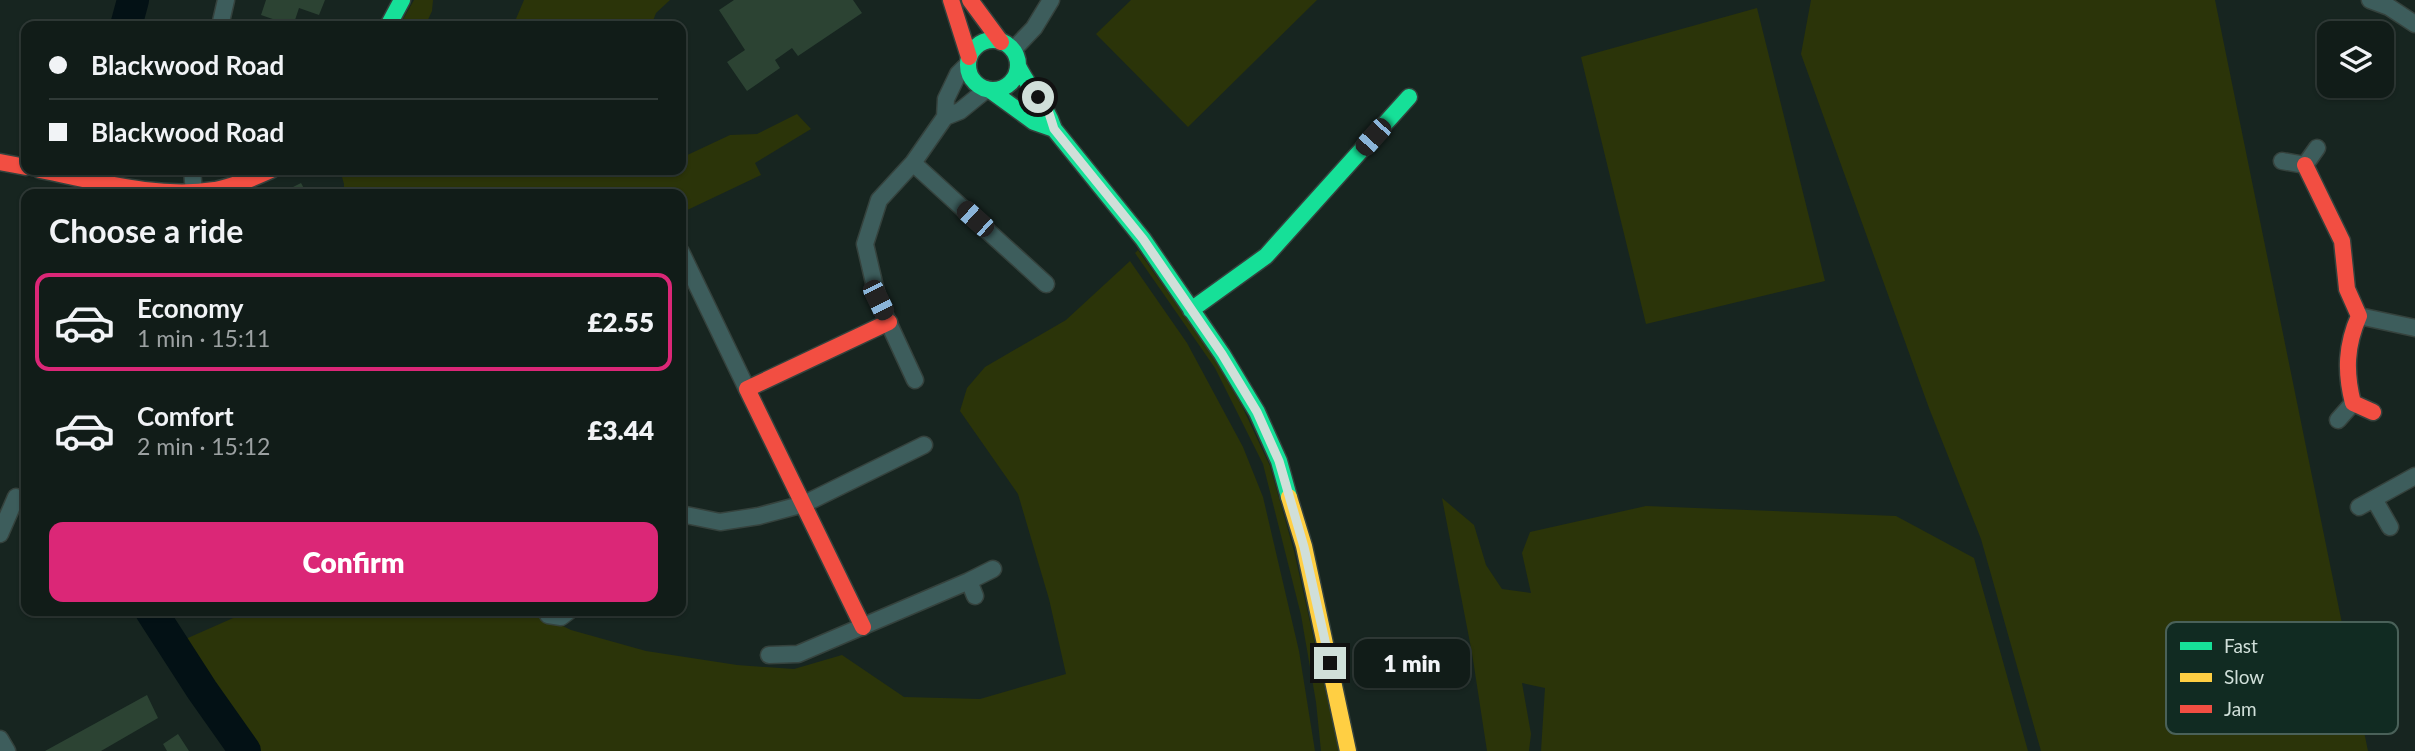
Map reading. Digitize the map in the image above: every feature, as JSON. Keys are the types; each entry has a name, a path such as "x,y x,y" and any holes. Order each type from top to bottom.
{"main road":[{"path":"391,21 402,0"},
{"path":"951,0 969,60 969,71 975,83 1034,122 1054,129"},
{"path":"970,0 1007,46 1027,85 1048,110 1054,129 1143,239 1222,354 1257,412 1279,461 1304,547 1348,751"},
{"path":"969,60 974,49 982,43 992,40 1007,46"},
{"path":"988,90 1006,86 1012,81 1018,66"},
{"path":"1191,310 1266,256 1409,97"},
{"path":"0,162 21,166"},
{"path":"2305,165 2342,241 2347,289 2359,316 2350,332 2346,348 2349,388 2354,403 2373,412"},
{"path":"68,175 145,189"},
{"path":"213,189 263,175"},
{"path":"863,627 747,389 889,322"}],"street":[{"path":"221,21 226,0"},
{"path":"1007,46 1034,28 1051,0"},
{"path":"2370,0 2414,20"},
{"path":"915,380 878,300 865,244 879,200 913,163 945,117 946,99 958,74 969,60"},
{"path":"945,117 960,111 988,90"},
{"path":"2282,161 2305,165 2317,148"},
{"path":"913,163 1046,284"},
{"path":"686,263 747,389"},
{"path":"2359,316 2415,328"},
{"path":"2338,420 2354,403"},
{"path":"686,515 720,522 760,516 804,504 924,445"},
{"path":"2359,507 2415,476"},
{"path":"0,534 16,497"},
{"path":"2375,499 2390,527"},
{"path":"769,655 798,654 863,627 972,589 993,569"},
{"path":"0,739 7,751"}],"green space":[{"path":"414,0 433,0 427,21 402,21"},
{"path":"524,0 670,0 656,13 653,21 515,21"},
{"path":"1131,0 1317,0 1188,127 1096,34"},
{"path":"1811,0 2215,0 2342,622 2166,622 2166,734 2365,734 2368,751 2041,751 1981,539 1929,408 1801,54"},
{"path":"1757,8 1825,281 1646,324 1581,57"},
{"path":"797,114 811,129 755,163 761,175 686,211 686,189 344,189 341,175 686,175 686,156 730,135 757,134"},
{"path":"1138,250 1211,353 1242,406 1270,466 1294,551 1339,751 1321,751 1316,702 1301,615 1263,464 1215,368 1135,253"},
{"path":"1130,261 1187,343 1243,447 1263,497 1299,651 1315,751 256,751 181,641 238,616 542,616 571,630 646,651 737,665 794,669 842,655 904,697 980,699 1066,674 1049,599 1018,494 960,411 967,388 985,367 1066,320"},
{"path":"1442,498 1474,525 1486,565 1502,589 1531,593 1522,553 1530,532 1646,506 1896,516 1974,558 2028,751 1541,751 1545,688 1522,683 1531,734 1529,751 1487,751 1472,653"}],"building":[{"path":"266,0 325,0 319,15 299,8 295,21 278,21 261,15"},
{"path":"734,0 853,0 862,13 798,56 792,48 775,60 780,68 747,91 727,62 745,50 719,10"},
{"path":"301,183 304,189 289,189"},
{"path":"147,695 158,718 101,751 45,751"},
{"path":"178,734 189,751 167,751 163,744"}],"waterway":[{"path":"127,21 133,0"},
{"path":"154,616 245,751"}],"traffic: fast":[{"path":"391,21 402,0"},
{"path":"993,40 1010,48 1018,65 1010,82 993,90 976,82 968,65 976,48 993,40"},
{"path":"1018,66 1047,112 1054,129 1143,239 1222,354 1257,412 1279,461 1289,497"},
{"path":"990,90 1034,122 1054,129"},
{"path":"1191,310 1266,256 1409,97"}],"traffic: slow":[{"path":"1289,497 1304,546 1348,751"}],"traffic: jam":[{"path":"951,0 969,57"},
{"path":"970,0 1001,42"},
{"path":"0,162 21,166"},
{"path":"2305,165 2342,241 2347,289 2359,316 2351,337 2348,359 2353,403 2373,412"},
{"path":"64,175 134,189"},
{"path":"219,189 259,175"},
{"path":"863,627 747,389 889,322"}],"route":[{"path":"1038,97 1048,110 1054,129 1143,239 1222,354 1257,412 1279,461 1304,547 1330,663"}]}
